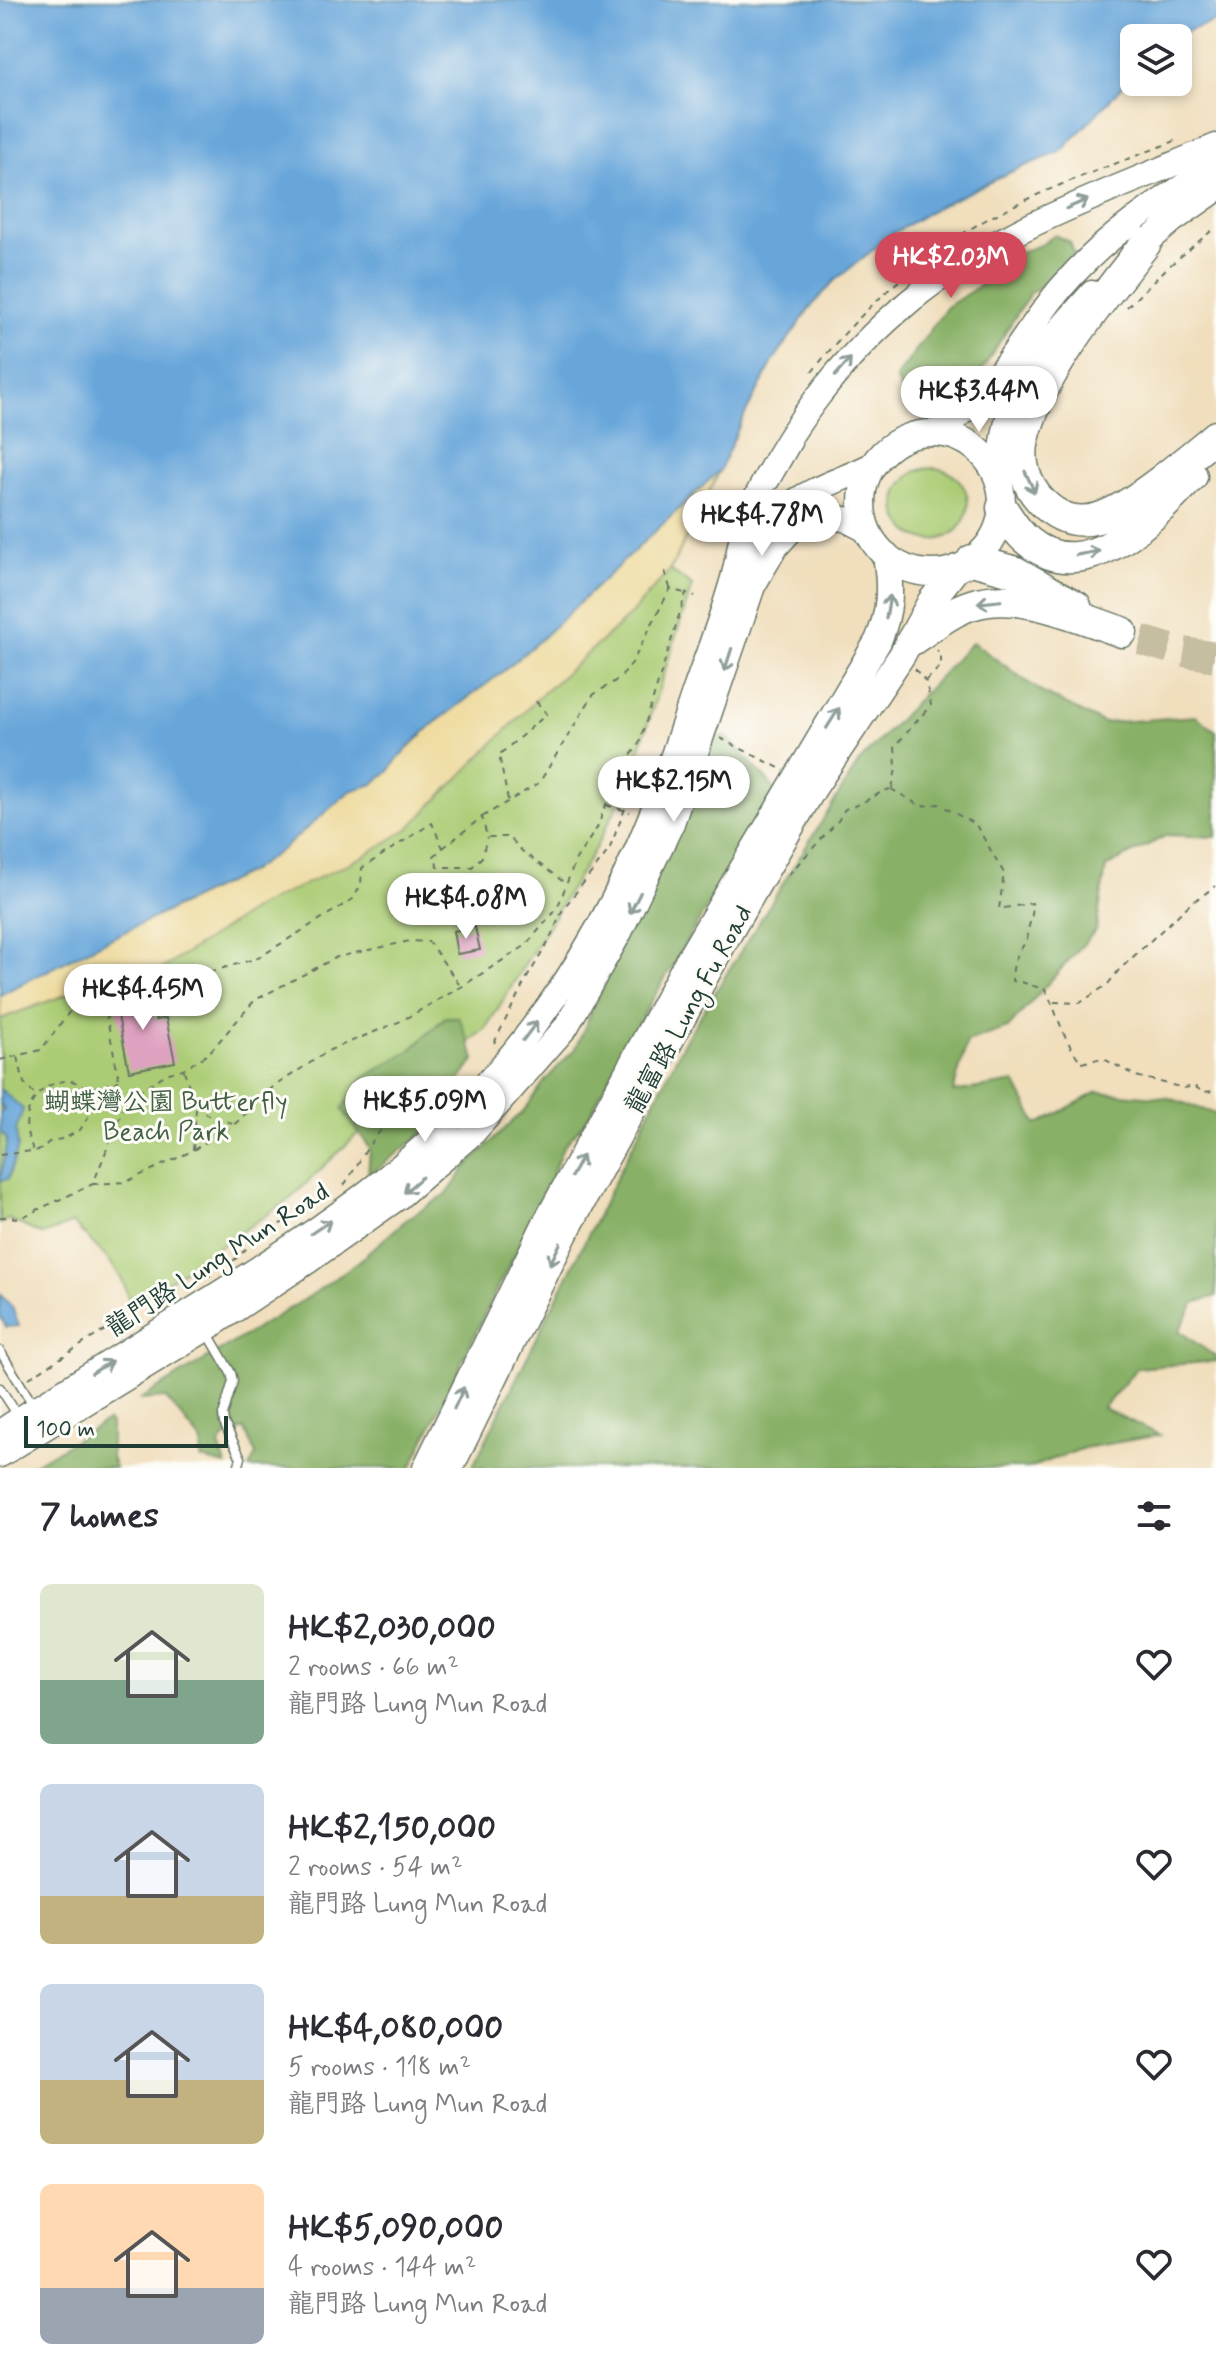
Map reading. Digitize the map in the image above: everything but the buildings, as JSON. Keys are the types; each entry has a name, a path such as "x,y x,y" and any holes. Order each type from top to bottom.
{"highway":[{"path":"1146,243 1088,319 1049,383 1025,435 1022,455 1025,476 1039,499 1051,509 1074,519 1098,519 1119,511 1216,436"},
{"path":"1002,501 1021,535 1044,551 1066,555 1099,552 1140,526 1216,449"},
{"path":"924,644 962,608 998,600 1035,605 1131,636 1029,578 1004,568 965,564"}],"main road":[{"name":"龍門路 Lung Mun Road","path":"27,1423 206,1329 399,1197 473,1133 566,1027 606,958 657,858 685,788 743,583 743,528 777,458 811,406 847,362 890,318 961,263 1042,220 1216,146"},
{"path":"932,434 954,422 978,401 1046,307 1093,254 1150,208 1216,166"},
{"name":"龍富路 Lung Fu Road","path":"450,1468 565,1233 637,1098 814,787 924,644 931,601 988,544 995,533 1002,501 1000,460 1003,434 1020,386 1068,321 1146,243 1216,190"},
{"path":"965,564 931,573 905,568 886,555 868,531 862,506 869,473 890,448 901,441 932,434 953,437 976,449 997,475 1002,501"},
{"path":"743,583 766,529 785,509 812,492 876,463"},
{"path":"743,583 801,523 819,517 837,517 868,531"},
{"name":"龍富路 Lung Fu Road","path":"426,1468 545,1225 688,961 878,641 890,603 886,555"},
{"name":"龍門路 Lung Mun Road","path":"0,1455 27,1423 326,1224 382,1183 435,1137 507,1060 561,988 632,862 743,583"}],"lane":[{"path":"206,1329 233,1381 223,1415 241,1458 238,1468"},
{"path":"0,1351 20,1384 27,1423"},
{"path":"0,1388 27,1423"}],"path":[{"path":"807,378 840,338 890,287 969,230 1034,197 1175,142"},
{"path":"1127,307 1216,227"},
{"path":"482,817 487,837 482,857 472,867 438,867 434,856 443,848 482,817 539,783 593,695 620,678 632,663 670,589 665,571"},
{"path":"670,589 695,596"},
{"path":"0,1217 20,1218 93,1184 126,1182 192,1151 236,1123 273,1087 330,1050 401,1021 525,946 557,909 576,859 597,828 617,776 639,744 686,593"},
{"path":"924,644 941,656 941,666 925,681"},
{"path":"891,789 896,769 895,746 931,705 925,681 916,670"},
{"path":"508,801 499,755 547,714 533,698"},
{"path":"714,735 787,772"},
{"path":"490,1050 563,909 609,850 624,810 654,753"},
{"path":"788,874 838,821 845,809 861,805 881,792 891,789 921,806 939,804 976,825 1004,873 999,909 1032,903 1034,911 1026,932 1027,941 1012,970 1012,981 1024,981 1031,987 1045,989 1068,1046 1082,1063 1102,1058 1136,1076 1184,1088 1194,1086 1203,1092 1216,1091"},
{"path":"606,805 631,812"},
{"path":"0,1060 41,1050 79,999 182,980 258,958 353,899 361,885 362,868 432,823 443,848"},
{"path":"487,837 509,837 522,851 566,884"},
{"path":"1052,1002 1080,1003 1108,984 1190,904 1216,886"},
{"path":"93,1184 124,1106 153,1082 208,1054 255,1000 337,957 410,941 429,942 461,987"},
{"path":"99,978 124,1106"},
{"path":"18,1056 24,1083 35,1095"},
{"path":"183,1069 196,1107 192,1151"},
{"name":"龍門路 Lung Mun Road","path":"340,1190 375,1137 390,1121 467,1076"},
{"path":"34,1151 26,1130 27,1114 35,1095 50,1084 73,1081 90,1089 119,1081"},
{"path":"0,1155 40,1150 49,1142 80,1130 90,1114 90,1089"},
{"path":"196,1107 210,1118 236,1123"},
{"name":"龍門路 Lung Mun Road","path":"232,1261 273,1226 315,1207"},
{"name":"龍門路 Lung Mun Road","path":"20,1384 138,1309 215,1273"}],"green space":[{"path":"1054,235 1070,242 1074,253 1063,271 1030,293 977,378 936,396 913,394 901,389 896,378 947,307 988,280 984,275 992,267 1003,266 1015,255 1040,245"},
{"path":"932,468 952,474 962,484 968,504 962,524 952,534 932,540 912,534 902,524 896,504 902,484 912,474"},
{"name":"蝴蝶灣公園 Butterfly Beach Park","path":"670,570 692,586 628,785 596,847 486,1028 377,1115 290,1199 129,1307 117,1271 73,1223 43,1235 8,1219 0,1224 0,1019 76,991 122,984 157,972 259,906 409,828 541,695 627,618"},
{"path":"972,642 1043,693 1103,723 1196,716 1216,731 1216,837 1167,835 1106,867 1096,930 1008,1028 967,1042 953,1092 1015,1082 1037,1125 1097,1092 1169,1098 1216,1114 1216,1296 1194,1303 1179,1331 1216,1357 1216,1361 1137,1368 1103,1408 1160,1435 1084,1448 1029,1468 472,1468 684,1042 859,762"},
{"path":"726,736 776,790 641,1019 586,1121 563,1147 553,1173 553,1185 499,1284 411,1468 249,1468 256,1454 244,1429 225,1437 219,1446 226,1465 201,1459 202,1442 166,1398 139,1400 310,1296 359,1261 407,1219 448,1193 467,1166 527,1107 544,1082 575,1049 693,784 706,770 712,737"},
{"path":"445,1017 459,1017 475,1059 456,1086 462,1103 368,1176 370,1148 342,1109 362,1079 411,1050"},
{"path":"107,1421 111,1425 111,1457 115,1468 28,1468"}],"sand":[{"path":"720,470 670,570 627,618 541,695 409,828 364,856 259,906 157,972 122,984 76,991 0,1019 0,995 251,871 284,848 350,790 373,784 432,725 541,639"}],"water":[{"path":"0,0 1216,0 1216,21 1192,29 1192,24 1120,24 1120,89 1061,152 937,207 894,233 834,281 810,308 774,360 720,470 541,639 432,725 389,771 373,784 350,791 284,848 251,871 0,995"},
{"path":"0,1089 23,1109 16,1130 18,1147 8,1179 0,1181 7,1139 0,1131 0,1113 4,1110 0,1103"},
{"path":"0,1294 12,1307 19,1326 6,1327 0,1316"}],"tunnel":[{"path":"1141,640 1178,651 1216,657"}]}
